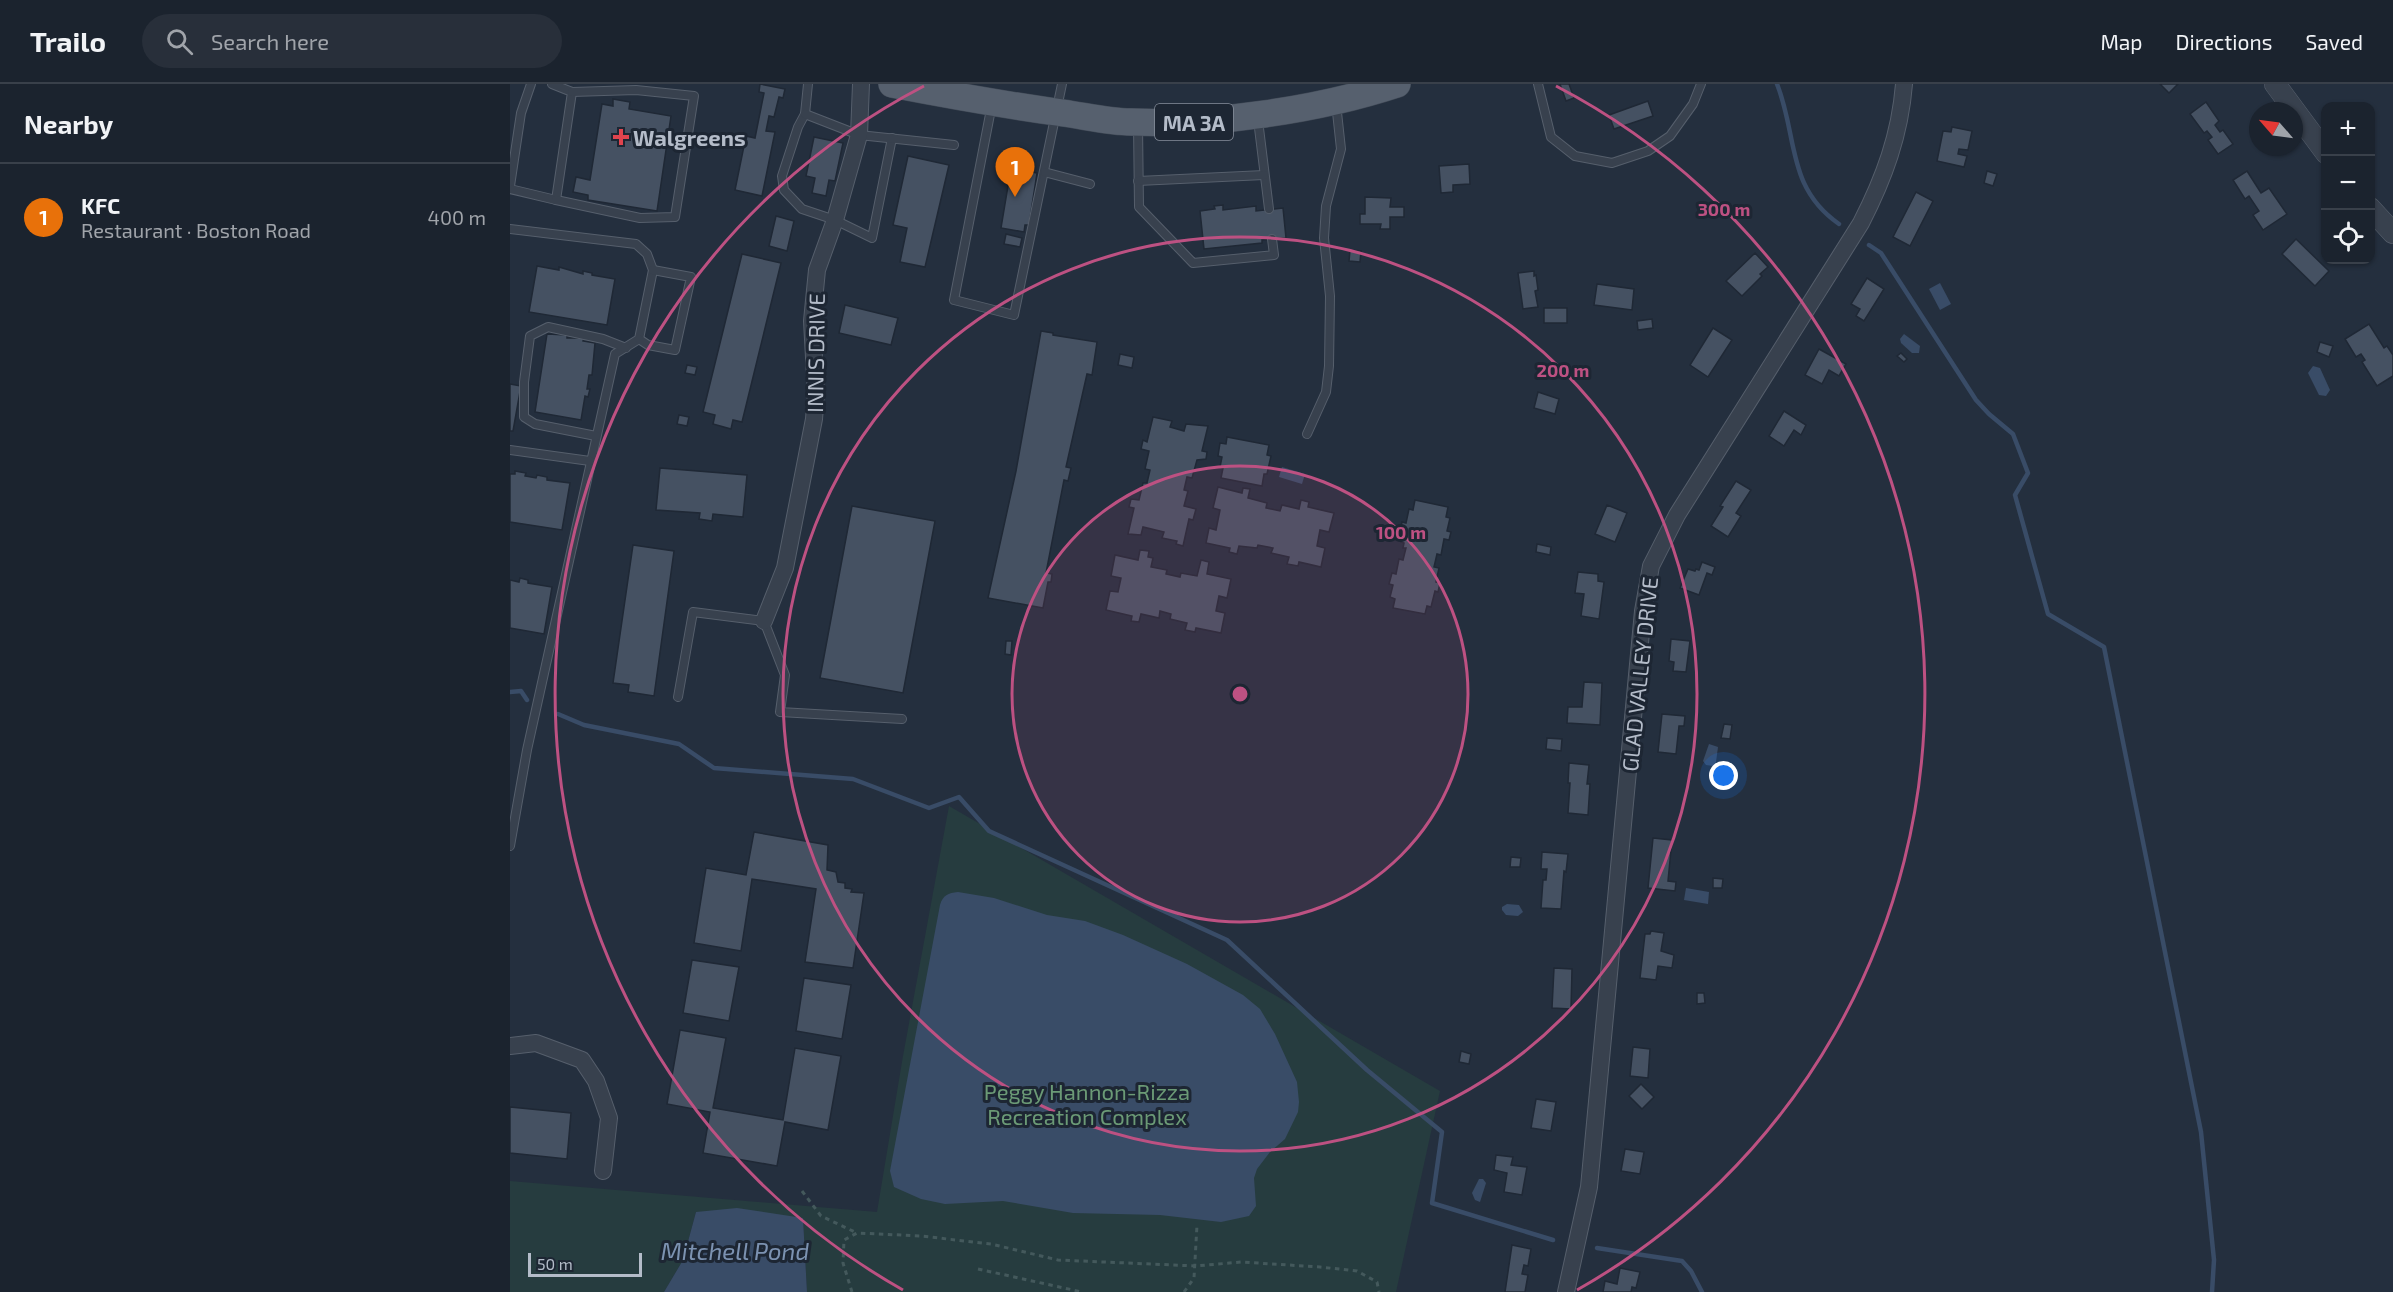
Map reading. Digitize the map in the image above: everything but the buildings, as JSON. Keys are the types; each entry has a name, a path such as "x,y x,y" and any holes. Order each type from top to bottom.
{"main road":[{"name":"MA 3A","path":"892,84 986,97 1056,112 1138,122 1197,122 1257,114 1336,100 1397,84"}],"street":[{"name":"INNIS DRIVE","path":"764,621 785,568 814,418 816,394 812,321 818,270 859,135 861,84"},
{"name":"GLAD VALLEY DRIVE","path":"1566,1292 1589,1187 1642,622 1651,566 1677,515 1861,223 1891,156 1899,125 1904,84"},
{"path":"2275,84 2321,147"},
{"path":"2372,210 2393,233"},
{"path":"510,1046 536,1043 582,1060 596,1081 609,1118 603,1171"}],"lane":[{"path":"531,84 521,112 510,187 556,200 640,218 675,217 694,96 636,90 572,92 552,84"},
{"path":"808,84 805,114 798,127 782,176 784,190 802,209 835,220 872,238 892,138"},
{"path":"986,97 954,300 1014,315 1062,84"},
{"path":"1538,84 1551,137 1575,156 1612,163 1648,151 1670,136 1693,104 1701,84"},
{"path":"556,200 572,92"},
{"path":"1307,434 1326,392 1329,366 1331,306 1324,238 1326,206 1341,148 1336,100"},
{"path":"805,114 859,135 954,145"},
{"path":"1257,114 1269,209"},
{"path":"1138,122 1139,207 1193,263 1274,255 1272,239"},
{"path":"1044,172 1090,184"},
{"path":"1138,181 1264,175"},
{"path":"510,229 636,244 647,254 653,270 639,339 615,354 527,750 510,846"},
{"path":"639,339 648,345 675,350 692,277 653,270"},
{"path":"596,436 535,424 524,417 524,381 530,336 548,327 603,339 626,348"},
{"path":"510,450 590,461"},
{"path":"678,697 693,612 764,621 785,675 780,712 902,719"}],"path":[{"path":"802,1191 821,1216 857,1233 921,1236 991,1244 1058,1260 1196,1266 1241,1262 1357,1271 1377,1281 1379,1292"},
{"path":"1184,1292 1194,1278 1197,1225"},
{"path":"852,1292 843,1263 844,1240 857,1233"},
{"path":"978,1269 1082,1292"}],"green space":[{"name":"Peggy Hannon-Rizza Recreation Complex","path":"949,806 1440,1091 1396,1292 807,1292 803,1218 696,1212 683,1260 664,1292 510,1292 510,1181 877,1212"}],"water":[{"path":"1940,283 1951,304 1940,310 1929,289"},
{"path":"1904,334 1920,346 1919,353 1912,353 1901,343 1900,339"},
{"path":"2313,366 2320,368 2330,390 2326,396 2319,395 2308,373"},
{"path":"1282,467 1305,474 1302,484 1279,477"},
{"path":"1709,744 1718,747 1716,762 1713,766 1706,765 1703,761"},
{"path":"1686,888 1709,892 1708,904 1684,900"},
{"path":"958,892 994,898 1047,915 1085,921 1123,935 1187,964 1243,995 1260,1009 1275,1034 1297,1082 1299,1102 1298,1112 1285,1139 1270,1152 1257,1169 1254,1178 1256,1206 1249,1216 1221,1222 1160,1215 1073,1213 1003,1201 945,1204 921,1199 894,1187 890,1171 940,905 946,895"},
{"path":"1507,904 1519,905 1523,912 1518,916 1506,915 1502,907"},
{"path":"1479,1179 1483,1179 1486,1183 1480,1202 1475,1200 1472,1193"},
{"name":"Mitchell Pond","path":"737,1208 803,1218 807,1292 664,1292 683,1260 696,1212"}],"waterway":[{"path":"1777,84 1802,177 1810,194 1822,210 1839,224"},
{"path":"1869,245 1881,253 1976,400 2013,434 2028,473 2015,495 2048,614 2104,647 2201,1132 2214,1260 2212,1292"},
{"path":"510,692 521,691 527,700"},
{"path":"558,714 584,725 679,744 714,768 853,779 929,808 959,797 989,831 1227,940 1367,1070 1442,1132 1432,1203 1553,1240"},
{"path":"1597,1248 1682,1261 1691,1271 1702,1292"}],"place":[{"name":"Walgreens","path":"621,137"},
{"name":"KFC","path":"1015,197"}]}
